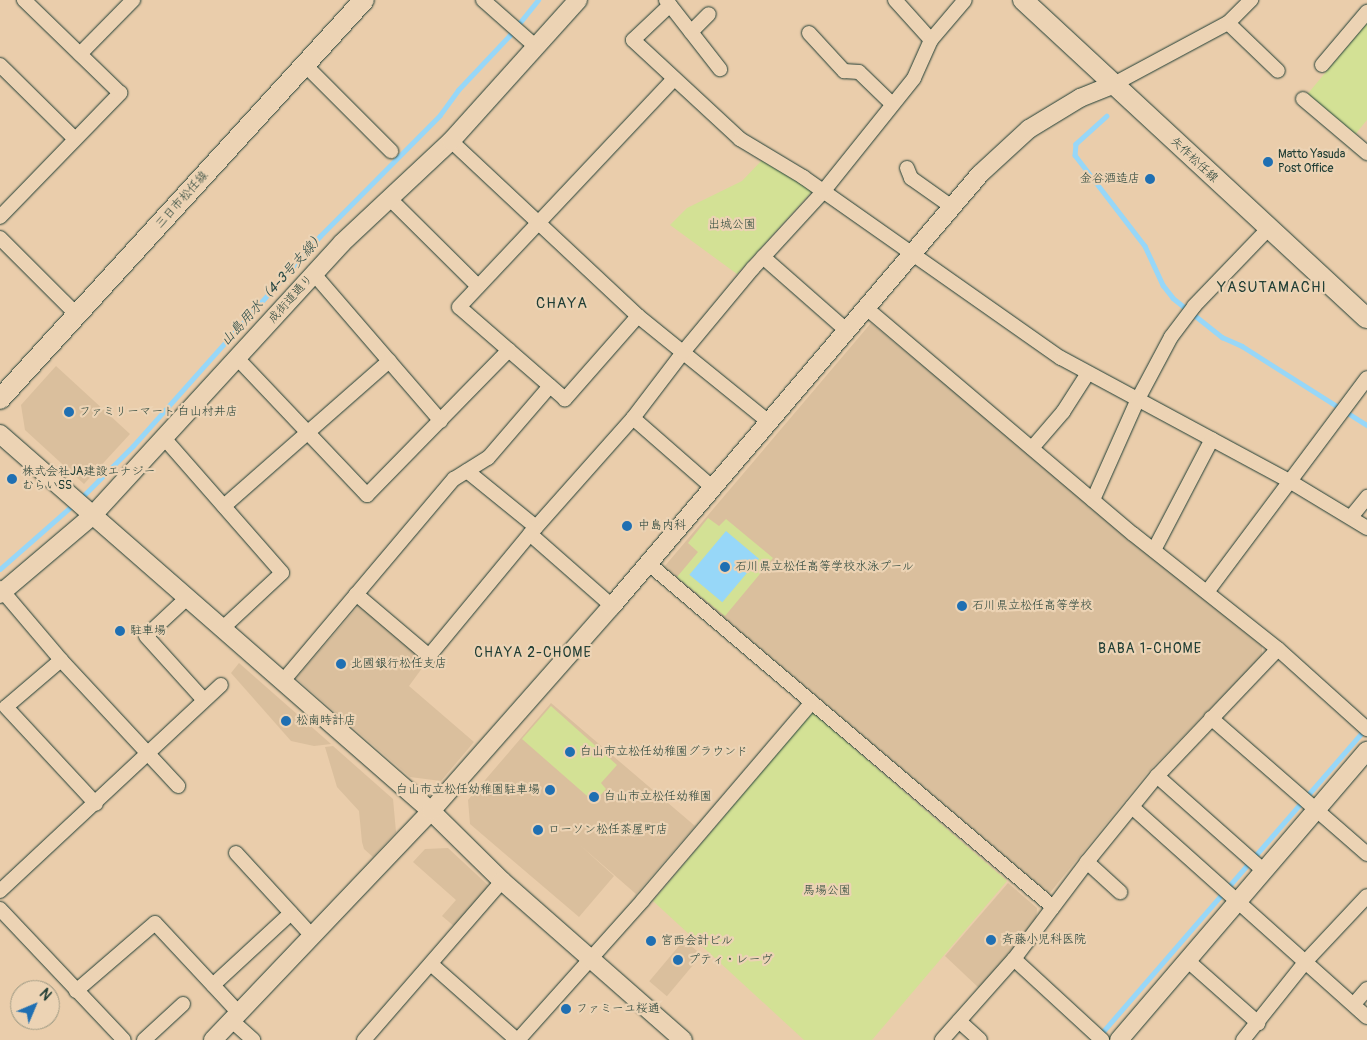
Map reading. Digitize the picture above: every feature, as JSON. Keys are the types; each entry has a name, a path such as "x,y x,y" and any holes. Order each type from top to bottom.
{"main road":[{"name":"三日市松任線","path":"0,399 364,0"},
{"name":"矢作松任線","path":"1023,0 1367,318"}],"street":[{"path":"0,217 74,138 120,93 24,0"},
{"path":"80,54 133,0"},
{"path":"482,0 535,46"},
{"name":"成街道通り","path":"1,591 82,505 164,438 314,274 389,198 451,141 578,0"},
{"path":"895,0 931,40"},
{"path":"356,594 430,656 533,530 633,418 684,350 763,257 822,193 891,103 914,78 931,40 965,0"},
{"path":"213,1040 431,811 649,564 980,174 1029,129 1080,98 1114,84 1228,23 1251,0"},
{"path":"720,69 668,2 633,40 740,139 1062,358 1291,482 1367,528"},
{"path":"1322,64 1367,12"},
{"path":"691,32 709,14"},
{"path":"1228,23 1278,71"},
{"path":"809,33 844,72 859,72 891,103"},
{"path":"305,65 390,152"},
{"path":"1,69 74,138"},
{"path":"638,316 565,399 459,307 536,222 674,79"},
{"path":"1303,99 1367,153"},
{"path":"451,141 638,316 684,350 769,422"},
{"path":"907,168 911,178 952,207"},
{"path":"389,198 478,286"},
{"path":"1093,500 1138,399 1170,337 1190,312 1269,228"},
{"path":"0,238 77,316"},
{"path":"763,257 846,330"},
{"path":"314,274 441,421"},
{"path":"866,307 1093,500 1278,650 1365,728"},
{"path":"237,358 367,495 509,350"},
{"path":"224,506 308,435 389,361"},
{"path":"1032,448 1063,412 1088,373"},
{"path":"1207,592 1367,378"},
{"path":"282,681 454,479 488,458 550,386"},
{"path":"633,418 713,488"},
{"path":"0,434 431,811 502,881 683,1040"},
{"path":"164,438 282,573 223,628"},
{"path":"1154,550 1212,439"},
{"path":"468,471 612,606"},
{"path":"1351,517 1367,497"},
{"path":"649,564 1053,907"},
{"path":"1,591 61,660 178,786"},
{"path":"188,597 146,636 203,699"},
{"path":"942,1040 1014,959 1087,862 1157,776 1278,650"},
{"path":"61,660 3,710 96,804"},
{"path":"0,891 96,804 203,699 221,685"},
{"path":"431,964 517,1040 592,960 812,702"},
{"path":"1211,718 1367,854"},
{"path":"1119,1040 1188,961 1230,893 1255,863 1308,803 1367,750"},
{"path":"1157,776 1255,863"},
{"path":"1132,807 1367,1017"},
{"path":"236,852 312,936"},
{"path":"1087,862 1120,892"},
{"path":"364,1040 502,881"},
{"path":"1243,1040 1306,961 1367,896"},
{"path":"0,909 76,992 124,1040"},
{"path":"213,985 291,913"},
{"path":"76,992 154,924 213,985 234,1016 254,1040"},
{"path":"1014,959 1097,1036"},
{"path":"1188,961 1258,1023"},
{"path":"1354,1004 1367,989"},
{"path":"144,1040 182,1004"},
{"path":"959,1021 980,1040"}],"shaded area":[{"name":"石川県立松任高等学校","path":"871,323 1262,646 1262,656 1147,773 1049,894 664,567"},
{"path":"56,366 130,434 84,484 25,430 21,405"},
{"name":"北國銀行松任支店","path":"361,603 428,660 409,686 474,742 441,781 410,777 296,678"},
{"name":"松南時計店","path":"239,663 331,744 314,746 291,741 231,673"},
{"name":"白山市立松任幼稚園","path":"551,703 695,826 636,894 581,846 614,876 579,917 470,824 468,800"},
{"path":"333,746 393,799 396,832 373,857 364,849 359,811 337,787 325,747"},
{"path":"448,848 490,887 455,927 442,916 456,900 413,862 425,849"},
{"name":"斉藤小児科医院","path":"1008,883 1037,908 1036,925 980,989 945,956"},
{"name":"プティ・レーヴ","path":"684,940 702,955 667,996 649,981"}],"green space":[{"path":"1367,23 1367,120 1353,137 1305,97"},
{"name":"出城公園","path":"767,155 815,188 737,274 670,225 687,208 742,181"},
{"name":"石川県立松任高等学校水泳プール","path":"708,518 719,526 726,519 773,558 725,616 677,577 698,552 688,543"},
{"name":"白山市立松任幼稚園グラウンド","path":"551,706 617,765 601,783 606,789 594,802 522,739"},
{"name":"馬場公園","path":"812,712 1007,881 872,1040 804,1040 653,901"}],"water":[{"path":"726,531 759,559 722,602 689,575"}],"waterway":[{"name":"山島用水（4-3号支線）","path":"80,499 133,446 320,236 440,115 458,90 509,36 538,0"},
{"path":"1107,116 1076,144 1075,155 1145,246 1163,285 1173,298 1222,337 1242,346 1367,425"},
{"name":"山島用水（4-3号支線）","path":"0,569 74,504"},
{"path":"1100,1035 1365,729"}],"place":[{"name":"Matto Yasuda Post Office","path":"1268,162"},
{"name":"金谷酒造店","path":"1150,179"},
{"name":"ファミリーマート 白山村井店","path":"69,412"},
{"name":"株式会社JA建設エナジー むらいSS","path":"12,479"},
{"name":"中島内科","path":"627,526"},
{"name":"石川県立松任高等学校水泳プール","path":"725,567"},
{"name":"石川県立松任高等学校","path":"962,606"},
{"name":"駐車場","path":"120,631"},
{"name":"北國銀行松任支店","path":"341,664"},
{"name":"松南時計店","path":"286,721"},
{"name":"白山市立松任幼稚園グラウンド","path":"570,752"},
{"name":"白山市立松任幼稚園駐車場","path":"550,790"},
{"name":"白山市立松任幼稚園","path":"594,797"},
{"name":"ローソン松任茶屋町店","path":"538,830"},
{"name":"斉藤小児科医院","path":"991,940"},
{"name":"宮西会計ビル","path":"651,941"},
{"name":"プティ・レーヴ","path":"678,960"},
{"name":"ファミーユ桜通","path":"566,1009"}],"district":[{"name":"YASUTAMACHI","path":"1272,288"},
{"name":"CHAYA","path":"562,304"},
{"name":"BABA 1-CHOME","path":"1150,649"},
{"name":"CHAYA 2-CHOME","path":"533,653"}]}
